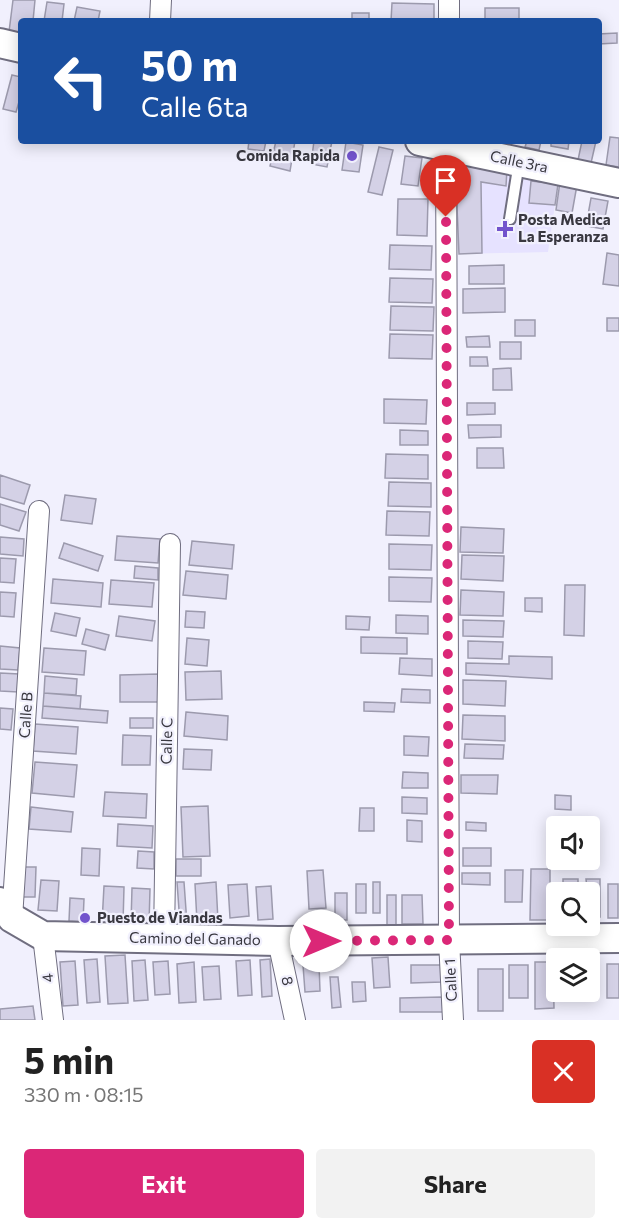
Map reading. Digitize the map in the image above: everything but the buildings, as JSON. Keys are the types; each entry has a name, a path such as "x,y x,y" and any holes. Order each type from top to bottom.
{"street":[{"path":"160,18 161,0"},
{"path":"449,0 449,18"},
{"path":"0,43 18,47"},
{"name":"Calle 1","path":"437,144 449,940 453,1020"},
{"name":"Calle 3ra","path":"441,144 619,183"},
{"name":"Calle B","path":"4,911 39,511"},
{"name":"Calle C","path":"164,939 170,544"},
{"name":"Camino del Ganado","path":"4,911 43,936 278,941 619,938"},
{"name":"4","path":"43,936 54,1020"},
{"name":"8","path":"278,941 295,1020"}],"lane":[{"path":"510,219 519,162"}],"shaded area":[{"name":"Posta Medica La Esperanza","path":"455,159 558,184 548,252 459,254"}],"place":[{"name":"Comida Rapida","path":"352,156"},
{"name":"Posta Medica La Esperanza","path":"505,229"},
{"name":"Puesto de Viandas","path":"85,918"}],"route":[{"path":"321,941 449,940 446,217"}]}
